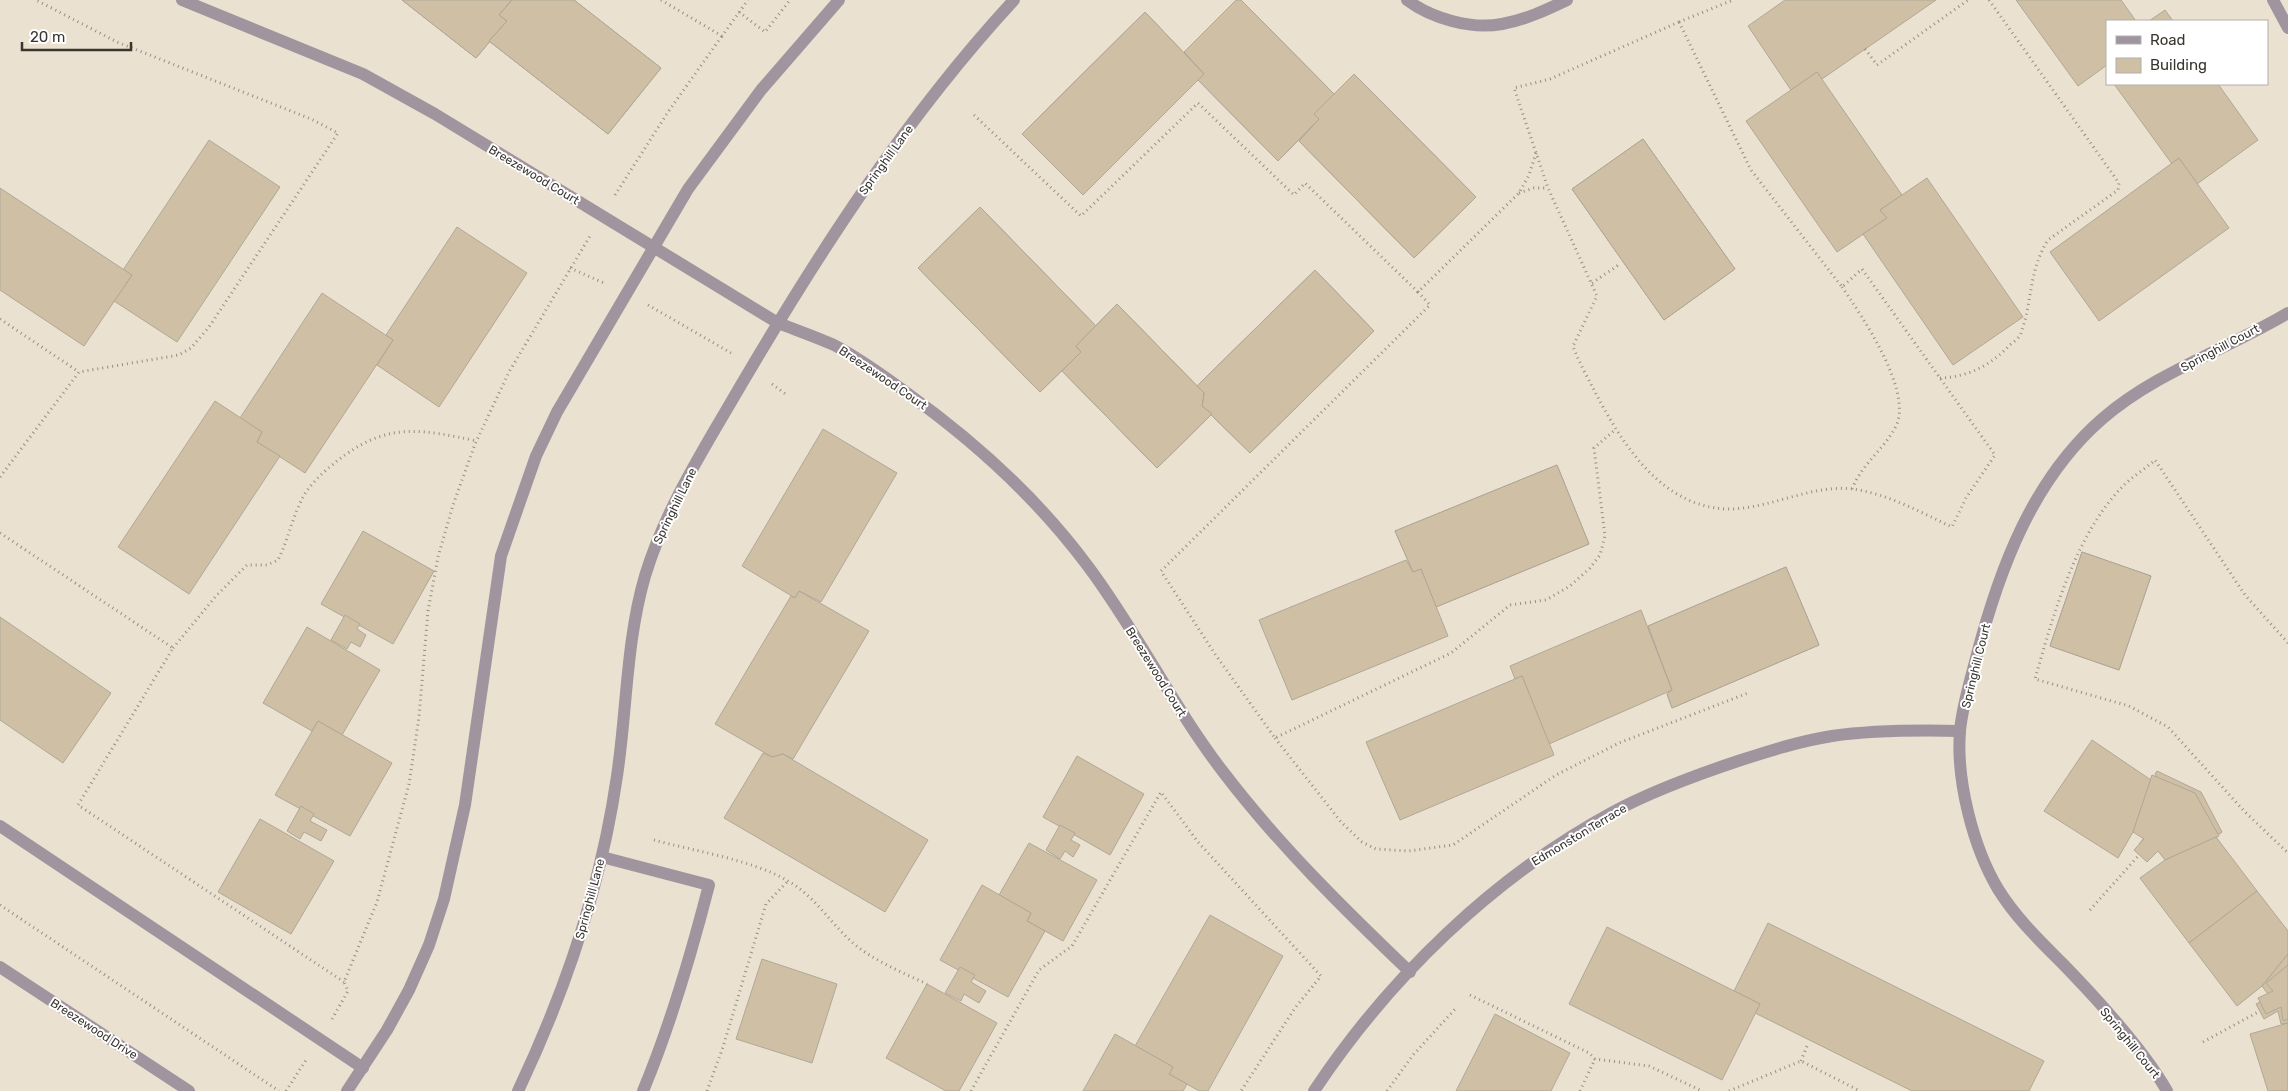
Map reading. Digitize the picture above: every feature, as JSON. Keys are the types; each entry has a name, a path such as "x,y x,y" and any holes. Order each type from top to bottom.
{"street":[{"name":"Breezewood Court","path":"182,0 363,74 435,114 778,322 834,345 888,379 958,431 1043,513 1087,565 1125,620 1189,725 1240,793 1336,900 1410,972"},
{"path":"346,1091 363,1068 409,990 429,945 444,899 465,805 501,556 536,456 557,412 653,246 723,139 761,90 839,0"},
{"name":"Springhill Lane","path":"518,1091 547,1029 583,932 602,857 617,778 631,644 645,575 663,525 685,480 778,322 879,168 959,64 1014,0"},
{"path":"1407,0 1443,19 1472,24 1500,25 1536,14 1567,0"},
{"path":"2273,0 2288,28"},
{"name":"Springhill Court","path":"2167,1091 2140,1052 2084,987 2026,928 1998,888 1976,845 1960,759 1960,730 1981,640 1999,582 2014,544 2035,502 2053,474 2089,431 2113,411 2179,370 2288,313"},
{"name":"Edmonston Terrace","path":"1314,1091 1356,1034 1410,972 1456,926 1530,865 1613,812 1666,787 1779,748 1830,736 1882,730 1960,730"},
{"path":"0,826 363,1068"},
{"path":"602,857 709,885 690,959 663,1042 643,1091"},
{"name":"Breezewood Drive","path":"0,967 189,1091"}],"path":[{"path":"0,477 79,372 179,355 191,348 209,328 338,133 311,119 117,42 36,0"},
{"path":"661,0 722,36 748,0"},
{"path":"739,12 765,32 790,0"},
{"path":"1733,0 1678,22 1550,79 1514,88 1548,188 1597,296 1573,346 1615,430 1644,468 1666,487 1687,498 1726,509 1750,506 1818,491 1852,489 1882,496 1952,527 1966,498 1994,455 1862,269 1842,286"},
{"path":"1865,49 1877,65 1968,0"},
{"path":"1940,378 1953,378 1981,369 2004,352 2021,334 2032,277 2041,252 2048,240 2118,190 2119,183 1988,0"},
{"path":"1678,22 1750,170 1842,286 1873,333 1898,393 1901,412 1896,426 1866,463 1852,489"},
{"path":"974,115 1080,216 1198,103 1294,195 1305,183 1418,292 1430,306 1161,571 1215,654 1275,738 1341,822 1362,842 1376,849 1408,851 1453,845 1556,775 1619,743 1748,693"},
{"path":"1418,292 1519,193 1529,175 1536,153"},
{"path":"1519,193 1534,188 1548,188"},
{"path":"1592,283 1620,264"},
{"path":"570,268 626,292 725,349 787,395"},
{"path":"0,319 79,372"},
{"path":"1275,738 1451,653 1510,605 1546,600 1570,586 1590,568 1600,555 1605,536 1594,448 1615,430"},
{"path":"344,982 78,805 173,648 216,596 247,565 267,565 278,560 296,512 306,492 336,461 364,441 394,432 432,432 476,442"},
{"path":"2288,643 2245,595 2155,460 2122,487 2094,524 2084,542 2064,583 2035,679 2128,706 2168,727 2244,811 2288,853"},
{"path":"0,533 173,648"},
{"path":"971,1091 1039,970 1072,946 1161,792 1198,842 1321,976 1295,1008 1241,1091"},
{"path":"654,840 757,868 788,881 819,904 828,918 856,945 896,970 928,984"},
{"path":"2090,910 2139,855"},
{"path":"707,1091 723,1047 766,904 788,881"},
{"path":"0,905 279,1091"},
{"path":"1470,995 1589,1053 1595,1060 1649,1066 1702,1091"},
{"path":"1388,1091 1413,1055 1457,1007"},
{"path":"2203,1042 2260,1011"},
{"path":"1730,1091 1801,1061 1808,1046"},
{"path":"1580,1091 1595,1060"},
{"path":"1801,1061 1860,1091"}],"building":[{"path":"402,0 512,0 499,15 507,21 476,58"},
{"path":"402,0 512,0 499,15 507,21 476,58"},
{"path":"512,0 574,0 661,68 608,134 489,41 507,21 499,15"},
{"path":"512,0 574,0 661,68 608,134 489,41 507,21 499,15"},
{"path":"1236,0 1241,0 1334,94 1314,114 1319,119 1278,161 1198,80 1204,74 1184,52"},
{"path":"1236,0 1241,0 1334,94 1314,114 1319,119 1278,161 1198,80 1204,74 1184,52"},
{"path":"1785,0 1936,0 1822,79 1817,72 1791,90 1748,26"},
{"path":"2016,0 2121,0 2135,20 2106,20 2106,66 2078,86"},
{"path":"2165,10 2172,20 2150,20"},
{"path":"1145,12 1204,74 1083,195 1022,134"},
{"path":"1145,12 1204,74 1083,195 1022,134"},
{"path":"1817,72 1902,195 1880,210 1887,218 1837,252 1746,121"},
{"path":"1354,74 1476,197 1414,258 1299,141 1319,119 1314,114"},
{"path":"1354,74 1476,197 1414,258 1299,141 1319,119 1314,114"},
{"path":"2115,85 2219,85 2258,140 2197,184 2179,158 2172,164"},
{"path":"1643,139 1735,269 1664,320 1572,189"},
{"path":"1643,139 1735,269 1664,320 1572,189"},
{"path":"209,140 280,187 177,342 114,301 132,275 123,270"},
{"path":"2179,158 2229,228 2099,321 2050,252"},
{"path":"1927,178 2023,317 1953,365 1863,234 1887,218 1880,210"},
{"path":"0,188 132,275 84,346 0,290"},
{"path":"980,207 1096,326 1076,346 1081,352 1040,392 918,268"},
{"path":"980,207 1096,326 1076,346 1081,352 1040,392 918,268"},
{"path":"457,227 527,273 439,407 377,365 393,340 386,335"},
{"path":"1315,270 1374,331 1250,453 1202,406 1204,393 1197,386"},
{"path":"1315,270 1374,331 1250,453 1202,406 1204,393 1197,386"},
{"path":"322,293 393,340 305,473 257,442 262,432 240,418"},
{"path":"1117,304 1204,393 1202,406 1212,414 1157,468 1062,371 1081,352 1076,346"},
{"path":"1117,304 1204,393 1202,406 1212,414 1157,468 1062,371 1081,352 1076,346"},
{"path":"215,401 262,432 257,442 280,456 189,594 118,547"},
{"path":"823,429 897,473 821,602 799,591 795,598 742,566"},
{"path":"1557,465 1589,544 1436,607 1421,569 1413,572 1395,531"},
{"path":"1557,465 1589,544 1436,607 1421,569 1413,572 1395,531"},
{"path":"363,531 434,571 393,644 321,604"},
{"path":"2082,552 2151,576 2119,670 2050,646"},
{"path":"2082,552 2151,576 2119,670 2050,646"},
{"path":"1406,560 1413,572 1421,569 1448,636 1292,700 1259,620"},
{"path":"1786,567 1819,645 1672,708 1667,694 1672,690 1648,626"},
{"path":"1786,567 1819,645 1672,708 1667,694 1672,690 1648,626"},
{"path":"799,591 869,631 793,759 783,754 772,757 715,724 791,596 795,598"},
{"path":"1641,610 1672,690 1549,744 1522,676 1515,679 1510,666"},
{"path":"345,615 360,624 357,629 366,635 360,647 351,642 347,649 331,640"},
{"path":"0,617 111,693 63,763 0,720"},
{"path":"307,627 380,670 342,735 318,721 312,731 263,703"},
{"path":"1522,676 1554,755 1400,820 1366,742"},
{"path":"318,721 392,763 350,836 275,795"},
{"path":"2092,740 2151,780 2133,832 2118,858 2044,811"},
{"path":"763,753 772,757 783,754 928,840 885,912 724,818"},
{"path":"1077,756 1144,794 1110,855 1043,817"},
{"path":"2157,771 2201,792 2222,832 2220,834 2202,829 2168,856 2163,844 2152,855 2139,844 2149,832 2139,828 2163,789 2155,774"},
{"path":"2152,775 2195,793 2219,836 2165,860 2158,851 2147,862 2134,850 2144,839 2133,832"},
{"path":"301,806 314,814 310,821 327,830 321,841 304,832 300,839 287,831"},
{"path":"260,819 334,861 291,934 218,892"},
{"path":"1060,825 1075,833 1071,840 1080,845 1073,857 1065,851 1060,859 1046,850"},
{"path":"2216,837 2257,891 2189,943 2140,878 2165,860"},
{"path":"1029,843 1097,880 1063,941 1027,921 1031,913 999,895"},
{"path":"982,885 1031,913 1027,921 1045,931 1008,997 940,960"},
{"path":"2257,891 2288,931 2288,954 2262,986 2237,1006 2189,943"},
{"path":"1210,915 1283,956 1208,1091 1199,1091 1169,1074 1173,1067 1135,1046"},
{"path":"1768,923 2044,1061 2029,1091 1912,1091 1755,1013 1760,1004 1734,991"},
{"path":"1607,927 1760,1004 1722,1080 1569,1004"},
{"path":"2288,954 2288,1023 2281,1024 2278,1011 2264,1019 2256,1004 2270,997 2262,986"},
{"path":"762,959 837,984 812,1063 736,1039"},
{"path":"2288,965 2288,1019 2283,1021 2281,1007 2266,1014 2258,998 2273,991 2266,983"},
{"path":"960,967 975,975 971,982 986,991 979,1003 964,994 961,1001 945,993"},
{"path":"927,984 997,1023 959,1091 946,1091 886,1058"},
{"path":"1495,1014 1570,1053 1551,1091 1456,1091"},
{"path":"2288,1023 2288,1091 2268,1091 2250,1034"},
{"path":"1115,1034 1173,1067 1169,1074 1187,1084 1183,1091 1083,1091"}]}
